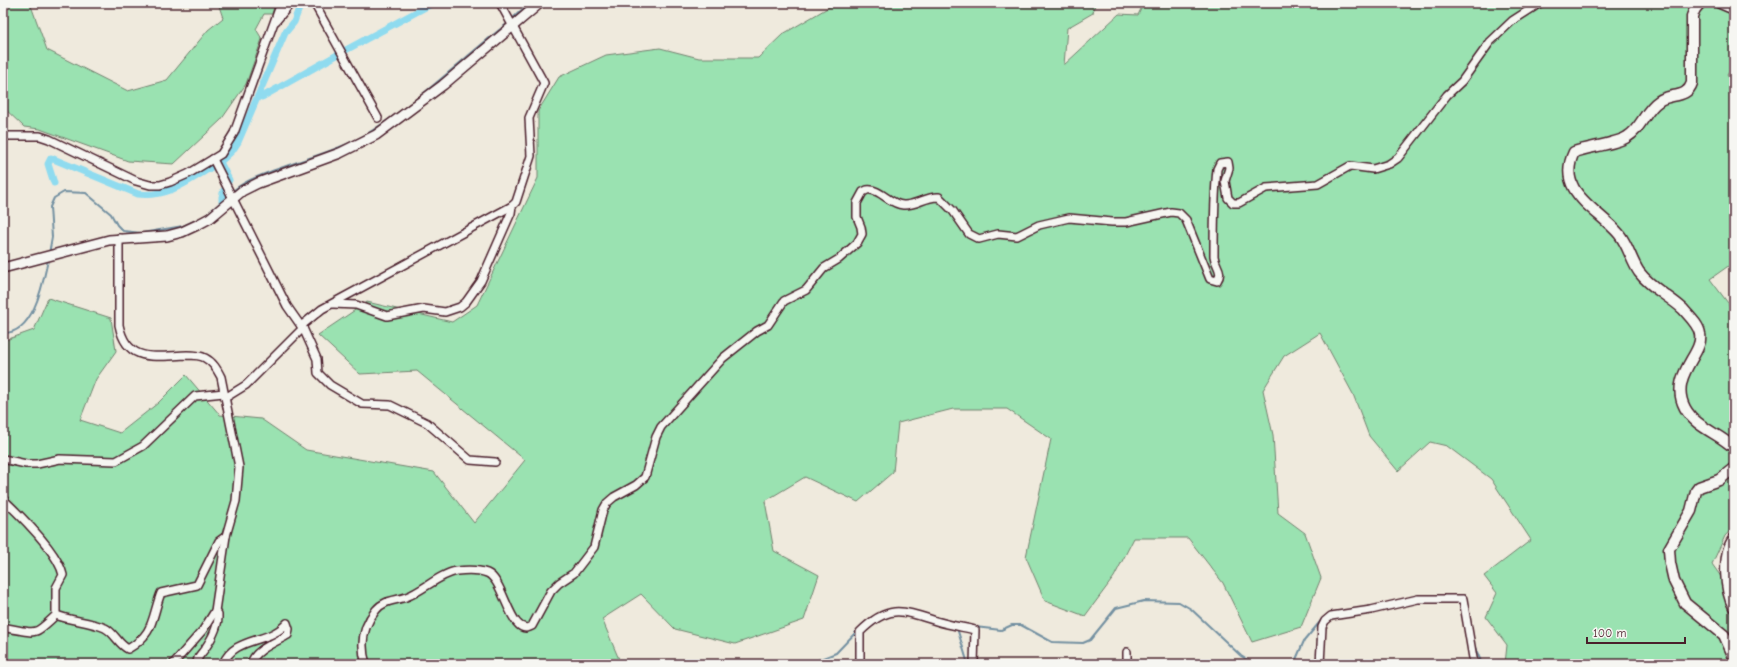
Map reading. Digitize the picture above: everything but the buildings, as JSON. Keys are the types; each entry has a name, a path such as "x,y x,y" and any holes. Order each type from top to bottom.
{"main road":[{"path":"1700,3 1692,16 1692,83 1690,89 1682,94 1665,97 1658,101 1647,113 1636,131 1626,138 1574,152 1568,164 1568,176 1572,186 1587,204 1620,235 1639,271 1649,282 1681,308 1694,322 1700,333 1700,342 1682,378 1681,396 1684,407 1692,419 1734,448"},
{"path":"1720,3 1734,9"},
{"path":"1734,468 1719,480 1699,487 1696,491 1691,511 1669,549 1674,581 1685,603 1724,635 1734,657"},
{"path":"1734,539 1729,546 1727,584 1734,607"}],"street":[{"path":"3,136 40,136 136,181 150,185 170,182 221,154 234,133 281,3"},
{"path":"274,22 279,19 291,3"},
{"path":"314,3 378,118"},
{"path":"3,459 26,464 37,464 60,459 116,461 143,446 195,396 225,396 246,385 302,327 332,304 512,206 516,202 531,156 529,118 544,83 500,3"},
{"path":"3,268 119,238 154,237 182,232 210,218 242,191 258,183 340,153 376,135 443,85 540,3"},
{"path":"366,664 362,646 363,636 375,610 389,601 406,597 456,571 478,571 489,574 498,581 508,610 517,623 522,627 528,628 532,626 551,591 559,583 574,573 594,547 602,510 606,503 636,485 645,477 656,437 662,427 724,358 757,331 768,325 784,302 806,290 824,268 839,259 856,243 862,234 861,226 856,217 857,203 863,192 867,190 878,193 896,204 904,206 912,205 928,197 939,197 953,211 969,234 979,239 998,234 1017,236 1039,225 1069,218 1126,222 1161,213 1179,213 1186,220 1210,279 1217,281 1220,276 1220,271 1214,260 1214,207 1217,169 1220,163 1228,162 1229,168 1225,181 1228,198 1233,203 1239,203 1266,188 1318,184 1350,166 1373,169 1389,164 1398,158 1407,148 1444,99 1462,81 1490,42 1512,20 1524,11 1540,3"},
{"path":"213,159 232,199 288,306 302,327 317,359 318,373 330,385 362,404 385,404 405,411 432,426 470,460 495,462"},
{"path":"332,304 356,304 387,316 424,309 445,312 460,307 466,302 481,281 511,213 512,206"},
{"path":"119,238 119,326 122,338 127,346 135,352 148,356 204,357 216,367 221,377 239,467 235,511 226,536 215,610 203,630 173,664"},
{"path":"3,499 59,562 63,575 56,588 56,615"},
{"path":"56,615 105,628 112,633 120,645 128,649 139,642 148,631 155,616 161,594 197,584 219,541 226,536"},
{"path":"1320,664 1322,627 1330,616 1371,610 1418,598 1455,598 1463,599 1474,664"},
{"path":"196,664 197,659 216,627 218,614 215,610"},
{"path":"860,664 860,632 870,622 880,616 896,611 913,613 936,621 975,630 974,664"},
{"path":"3,630 7,628 34,633 56,615"},
{"path":"223,664 236,648 243,643 279,632 286,623 289,629 288,635 259,652 252,660 251,664"},
{"path":"1126,664 1127,652"}],"green space":[{"path":"3,3 30,3 47,50 128,91 167,80 208,30 223,18 218,3 275,3 272,14 264,14 256,29 262,39 246,84 221,120 174,164 128,161 40,129 24,127 3,107"},
{"path":"836,3 1095,3 1093,13 1067,28 1064,65 1119,14 1138,15 1144,3 1734,3 1734,65 1727,75 1734,85 1734,200 1731,201 1734,207 1734,262 1710,279 1734,311 1734,526 1725,536 1712,564 1734,595 1734,664 1505,664 1507,645 1486,617 1497,593 1484,576 1531,540 1491,479 1447,446 1430,442 1398,471 1369,436 1353,394 1320,333 1284,356 1263,390 1273,435 1278,513 1305,533 1321,578 1301,627 1252,642 1223,583 1188,538 1134,538 1114,577 1085,616 1045,601 1026,557 1051,439 1007,409 953,409 898,423 893,472 858,502 805,477 765,501 774,551 819,575 804,620 735,644 675,629 641,594 602,619 621,664 3,664 3,341 34,330 48,298 111,318 116,351 96,379 80,420 120,433 158,403 186,375 220,415 261,419 306,450 434,472 474,523 525,460 417,371 360,374 318,335 367,302 452,322 477,305 538,178 538,111 559,77 606,55 660,48 699,58 758,58 783,34"}],"waterway":[{"path":"228,182 229,180 220,162 232,151 238,142 285,33 294,22 301,3"},
{"path":"344,51 433,3"},
{"path":"511,20 529,3"},
{"path":"232,192 258,177 335,149 370,132 424,93 508,23"},
{"path":"259,96 262,97 337,55"},
{"path":"54,183 48,164 51,158 138,194 158,193 176,188 210,168"},
{"path":"222,201 224,190"},
{"path":"49,254 52,237 50,207 54,198 64,192 86,193 111,214 117,225 123,231 142,233 183,226 205,216 229,195"},
{"path":"3,333 14,331 30,316 40,293 48,260"},
{"path":"1424,596 1457,596"},
{"path":"975,627 1001,630 1012,625 1021,625 1052,642 1083,643 1090,640 1116,608 1144,601 1179,602 1191,609 1241,656 1254,664"},
{"path":"910,610 921,613"},
{"path":"1294,664 1304,641 1324,617"},
{"path":"957,628 968,664"},
{"path":"814,664 818,660 836,653 858,630"},
{"path":"1474,645 1482,664"}]}
